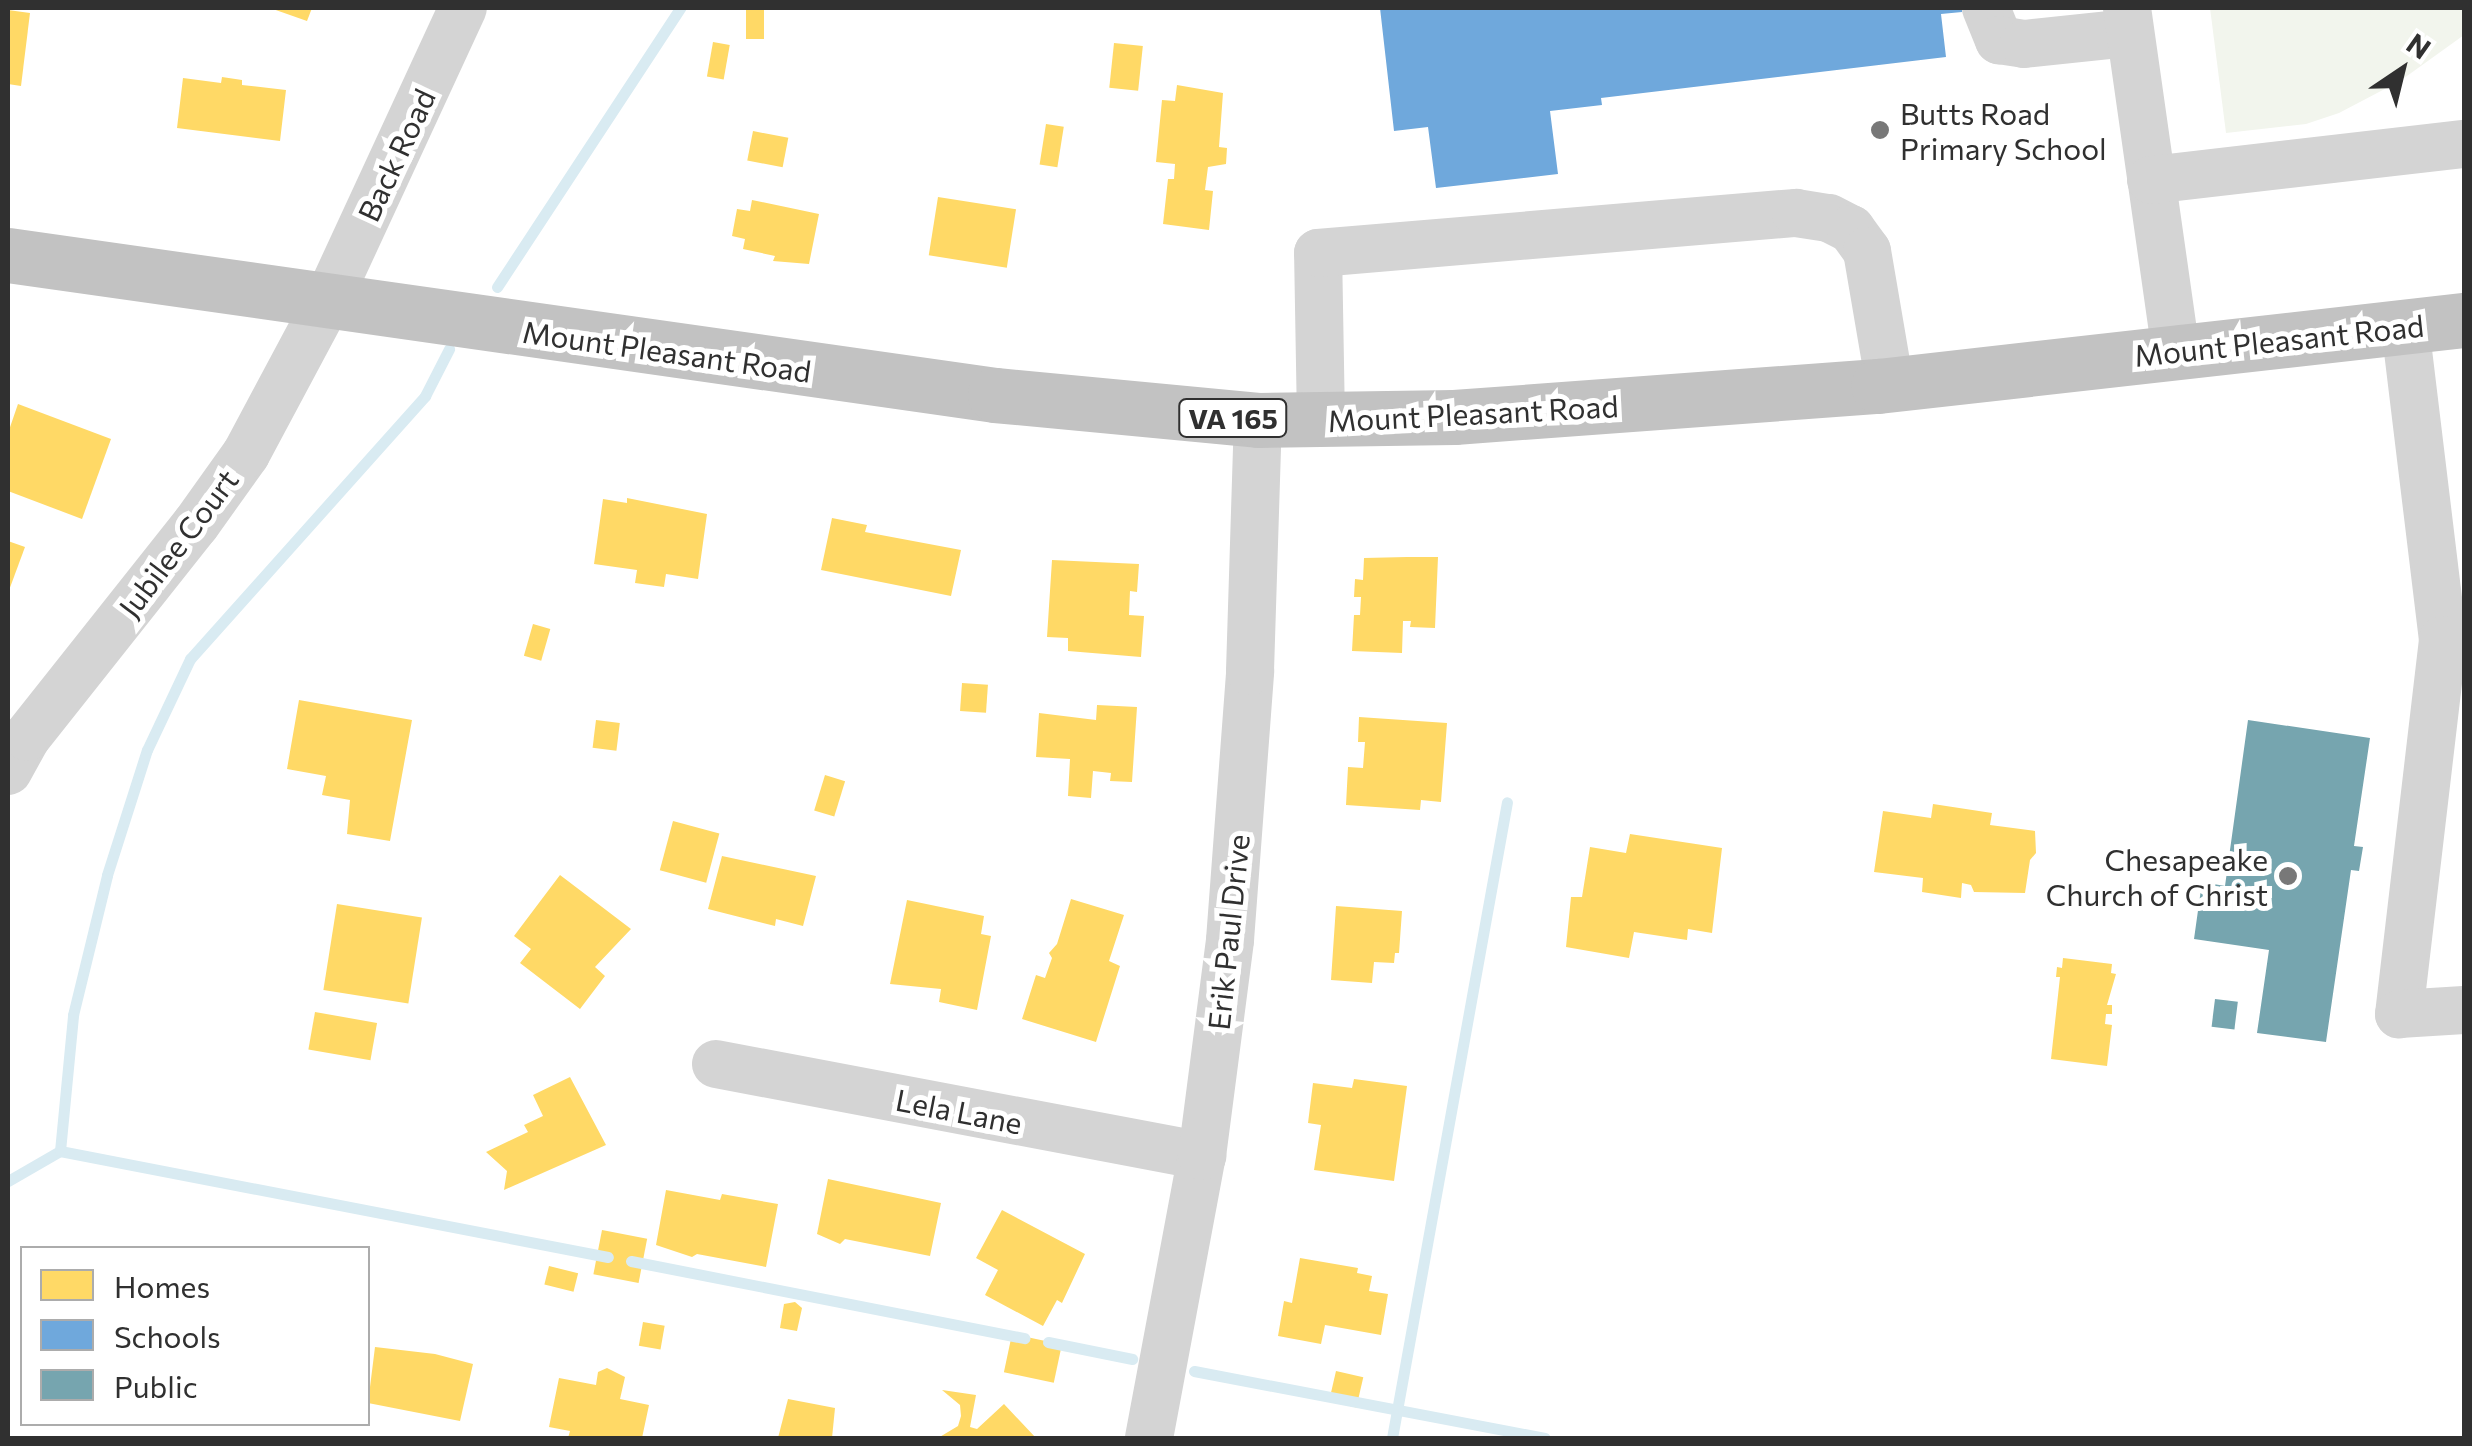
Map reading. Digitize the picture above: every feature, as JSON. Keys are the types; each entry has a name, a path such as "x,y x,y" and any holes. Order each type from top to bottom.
{"highway":[{"name":"Mount Pleasant Road","path":"8,255 995,395 1258,420 1473,416 1890,385 2464,320"}],"street":[{"name":"Back Road","path":"327,302 464,8"},
{"path":"1986,8 1999,40 2024,44 2128,20 2176,352"},
{"path":"2151,180 2464,144"},
{"path":"1321,421 1318,253 1796,213 1829,218 1850,229 1867,251 1890,385"},
{"name":"Jubilee Court","path":"8,770 26,737 196,524 246,454 327,302"},
{"path":"2405,326 2448,535 2444,640 2399,1014 2464,1010"},
{"name":"Erik Paul Drive","path":"1150,1438 1202,1156 1230,940 1244,774 1258,420"},
{"name":"Lela Lane","path":"716,1064 1202,1156"}],"shaded area":[{"path":"2210,8 2464,8 2464,35 2400,81 2339,113 2306,124 2226,133"}],"building: Homes":[{"path":"270,8 312,8 307,21"},
{"path":"746,8 764,8 764,39 746,39"},
{"path":"8,10 30,13 21,86 8,84"},
{"path":"713,42 730,45 724,79 707,76"},
{"path":"1114,43 1143,46 1138,91 1109,88"},
{"path":"222,77 242,80 242,85 286,90 280,141 177,128 183,78 221,83"},
{"path":"1177,85 1223,93 1219,147 1227,148 1226,164 1208,167 1205,190 1213,191 1209,230 1163,224 1168,179 1174,179 1175,164 1156,162 1162,100 1175,101"},
{"path":"1046,124 1064,127 1057,167 1040,164"},
{"path":"753,131 788,138 783,167 747,160"},
{"path":"938,197 1016,209 1007,268 929,255"},
{"path":"752,200 819,214 809,264 773,261 775,256 743,249 745,239 732,236 737,209 750,211"},
{"path":"18,404 111,439 82,519 8,491 8,433"},
{"path":"627,498 707,514 698,579 666,574 664,587 635,583 637,570 594,564 603,499 627,503"},
{"path":"832,518 867,525 865,532 961,550 951,596 821,570"},
{"path":"8,541 25,547 8,593"},
{"path":"1438,557 1435,628 1410,627 1411,621 1403,621 1402,653 1352,651 1354,615 1360,615 1361,597 1354,597 1355,579 1363,580 1364,558"},
{"path":"1052,560 1139,564 1137,592 1130,591 1129,615 1144,616 1141,657 1068,651 1068,638 1047,637"},
{"path":"533,624 550,629 541,661 524,656"},
{"path":"962,683 988,685 986,713 960,711"},
{"path":"299,700 412,720 390,841 347,834 350,800 322,795 326,776 287,769"},
{"path":"1097,705 1137,707 1132,782 1110,781 1111,773 1093,771 1091,798 1068,796 1070,759 1036,757 1039,713 1096,720"},
{"path":"1359,717 1447,723 1441,802 1421,800 1420,810 1346,805 1348,767 1363,768 1365,742 1358,742"},
{"path":"596,720 620,723 616,751 593,748"},
{"path":"825,775 845,781 834,817 814,810"},
{"path":"1933,804 1992,813 1990,825 2035,831 2036,853 2030,860 2025,893 1974,892 1971,885 1962,883 1961,898 1922,892 1923,878 1874,872 1883,811 1931,818"},
{"path":"673,821 719,833 706,883 660,870"},
{"path":"1630,834 1722,848 1712,933 1688,929 1687,940 1634,932 1629,958 1566,947 1571,897 1582,897 1590,847 1626,853"},
{"path":"722,856 816,876 803,926 776,919 775,926 708,909"},
{"path":"560,875 631,929 595,967 605,976 580,1009 520,963 531,949 514,936"},
{"path":"1071,899 1124,915 1109,961 1120,966 1096,1042 1022,1019 1036,975 1045,978 1052,958 1049,953 1057,944"},
{"path":"907,900 984,916 981,934 991,936 977,1010 939,1002 941,989 890,984"},
{"path":"337,904 422,917 408,1003 323,990"},
{"path":"1336,906 1402,911 1399,953 1395,953 1394,963 1374,962 1372,983 1331,980"},
{"path":"2063,958 2112,964 2111,973 2116,974 2107,1005 2112,1005 2112,1014 2106,1014 2105,1024 2112,1025 2107,1066 2051,1059 2060,977 2056,977 2057,967 2062,968"},
{"path":"315,1012 377,1023 370,1060 308,1049"},
{"path":"570,1077 606,1145 504,1190 507,1171 486,1152 528,1132 524,1125 543,1116 533,1095"},
{"path":"1354,1079 1407,1086 1394,1181 1314,1170 1321,1125 1308,1123 1313,1083 1352,1088"},
{"path":"828,1179 941,1203 930,1256 845,1239 840,1244 817,1234"},
{"path":"666,1190 720,1200 722,1194 778,1204 766,1267 697,1254 692,1257 656,1245"},
{"path":"1002,1210 1085,1254 1062,1303 1057,1300 1043,1326 985,1295 998,1270 976,1258"},
{"path":"602,1230 647,1239 639,1283 593,1274"},
{"path":"1300,1258 1358,1268 1357,1273 1372,1276 1369,1291 1388,1294 1381,1335 1325,1325 1321,1344 1278,1336 1284,1301 1292,1303"},
{"path":"549,1266 578,1273 574,1292 544,1284"},
{"path":"795,1302 802,1308 797,1331 780,1328 784,1304"},
{"path":"643,1322 665,1326 660,1349 639,1346"},
{"path":"1012,1334 1062,1345 1054,1383 1004,1372"},
{"path":"375,1347 435,1354 473,1364 460,1421 370,1403"},
{"path":"607,1368 625,1377 620,1399 649,1405 642,1438 568,1438 570,1431 549,1427 559,1378 596,1385 598,1372"},
{"path":"1336,1371 1363,1377 1356,1408 1329,1401"},
{"path":"942,1390 976,1395 970,1427 977,1429 1004,1404 1036,1438 938,1438 958,1426 961,1416 960,1405"},
{"path":"788,1399 835,1408 832,1438 778,1438"}],"building: Schools":[{"path":"1380,8 1962,8 1962,12 1941,14 1946,57 1601,98 1602,105 1550,111 1558,174 1436,188 1428,127 1394,131"}],"building: Public":[{"name":"Chesapeake Church of Christ","path":"2248,720 2370,738 2354,846 2363,847 2359,871 2351,870 2326,1042 2257,1033 2269,950 2194,939 2202,882 2225,886"},
{"path":"2215,999 2238,1002 2234,1030 2212,1027"}],"waterway":[{"path":"497,287 680,8"},
{"path":"60,1151 73,1015 107,875 147,750 190,659 425,396 449,349"},
{"path":"1392,1438 1507,802"},
{"path":"8,1181 60,1151 608,1257"},
{"path":"631,1261 1025,1338"},
{"path":"1048,1342 1132,1359"},
{"path":"1194,1371 1545,1438"}],"place":[{"name":"Butts Road Primary School","path":"1880,130"},
{"name":"Chesapeake Church of Christ","path":"2288,876"}]}
